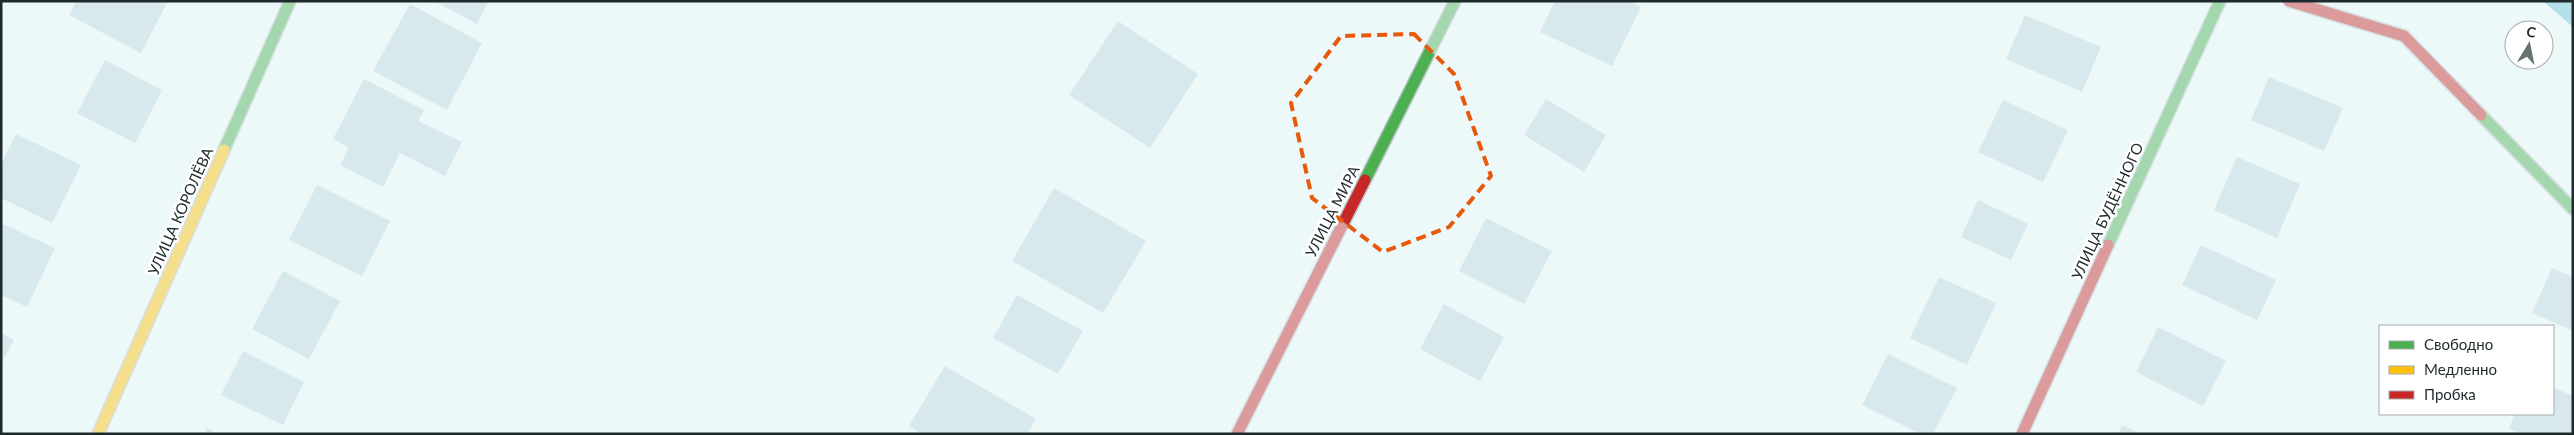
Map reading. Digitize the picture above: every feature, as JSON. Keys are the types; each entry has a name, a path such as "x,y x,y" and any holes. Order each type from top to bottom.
{"street":[{"name":"УЛИЦА КОРОЛЁВА","path":"98,434 290,1"},
{"name":"УЛИЦА МИРА","path":"1236,434 1455,1"},
{"name":"УЛИЦА БУДЁННОГО","path":"2022,434 2220,1"},
{"path":"2289,1 2404,36 2573,209"}],"highlighted area":[{"path":"1414,34 1454,74 1491,176 1449,227 1383,252 1312,198 1291,103 1341,36"}],"water":[{"path":"2543,1 2573,1 2573,27"}],"building":[{"path":"76,1 168,1 141,53 69,15"},
{"path":"434,1 489,1 477,24"},
{"path":"1555,1 1629,1 1641,7 1612,66 1540,32"},
{"path":"410,4 482,43 447,110 373,71"},
{"path":"2025,15 2101,47 2082,92 2006,59"},
{"path":"1118,21 1198,74 1150,148 1069,95"},
{"path":"105,60 162,90 135,143 77,113"},
{"path":"2269,77 2343,108 2324,151 2251,120"},
{"path":"364,79 424,110 418,121 462,142 445,176 400,153 383,187 340,165 349,148 333,139"},
{"path":"1546,99 1606,135 1584,172 1524,135"},
{"path":"2003,100 2068,130 2043,182 1978,152"},
{"path":"16,134 81,165 52,223 1,198 1,164"},
{"path":"2237,157 2300,184 2277,238 2214,210"},
{"path":"317,185 390,221 362,276 289,240"},
{"path":"1054,188 1146,241 1103,313 1012,261"},
{"path":"1978,200 2028,224 2011,260 1961,237"},
{"path":"1486,218 1552,251 1524,304 1459,271"},
{"path":"1,223 55,248 27,307 1,295"},
{"path":"2201,245 2276,280 2257,320 2182,285"},
{"path":"2552,268 2573,277 2573,331 2532,313"},
{"path":"283,271 340,301 309,359 252,329"},
{"path":"1939,277 1996,303 1967,365 1910,338"},
{"path":"1017,295 1083,331 1058,374 993,338"},
{"path":"1444,304 1504,337 1480,381 1420,349"},
{"path":"2158,327 2226,361 2203,406 2136,372"},
{"path":"1,333 14,340 1,364"},
{"path":"243,351 304,382 283,425 221,395"},
{"path":"1888,354 1957,388 1933,434 1921,434 1862,405"},
{"path":"945,366 1036,419 1027,434 922,434 909,426"},
{"path":"2554,387 2573,396 2573,434 2522,434 2509,428 2515,415 2554,415"},
{"path":"2122,425 2140,434 2118,434"},
{"path":"207,428 218,434 204,434"}],"traffic: fast":[{"path":"224,150 290,1"},
{"path":"1365,180 1455,1"},
{"path":"2108,245 2220,1"},
{"path":"2481,115 2573,209"}],"traffic: slow":[{"path":"98,434 224,150"}],"traffic: jam":[{"path":"2289,1 2404,36 2481,115"},
{"path":"1237,434 1365,180"},
{"path":"2022,434 2108,245"}]}
